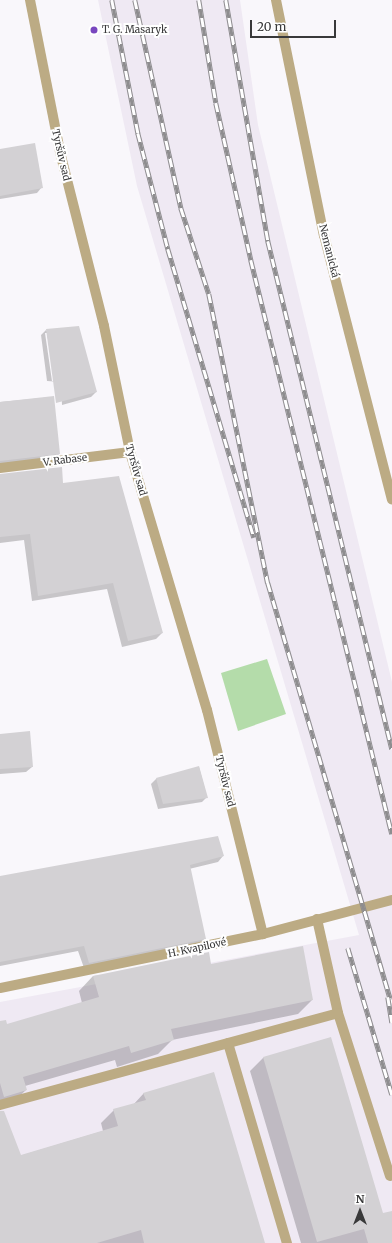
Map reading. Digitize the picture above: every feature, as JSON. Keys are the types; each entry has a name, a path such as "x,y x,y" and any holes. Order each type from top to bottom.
{"street":[{"name":"Tyršův sad","path":"30,0 60,152 104,326 130,452 207,710 263,934"},
{"name":"Nemanická","path":"276,0 324,235 392,499"},
{"name":"V. Rabase","path":"0,468 130,452"},
{"name":"H. Kvapilové","path":"0,988 263,934 392,900"},
{"path":"317,919 338,1014 390,1176"},
{"path":"0,1105 338,1014"},
{"path":"228,1043 287,1243"}],"shaded area":[{"path":"98,0 240,0 258,125 392,682 392,1243 0,1243 0,1002 359,935 137,186"}],"green space":[{"path":"267,659 286,714 238,731 221,673"}],"building":[{"path":"35,143 43,188 0,196 0,149"},
{"path":"79,326 97,392 56,403 46,329"},
{"path":"54,396 60,454 0,461 0,402"},
{"path":"62,467 63,483 119,476 163,633 128,641 113,583 38,596 30,534 0,537 0,474"},
{"path":"30,731 33,767 0,769 0,734"},
{"path":"199,766 208,798 163,804 156,778"},
{"path":"218,836 224,856 190,865 206,939 89,963 84,946 0,962 0,876"},
{"path":"303,946 313,1000 171,1029 174,1040 131,1053 129,1046 23,1077 27,1090 4,1097 0,1083 0,1021 6,1020 7,1024 99,997 93,976 209,952 211,964"},
{"path":"331,1037 383,1213 392,1211 392,1243 368,1243 364,1229 317,1242 263,1057"},
{"path":"214,1072 265,1243 144,1243 141,1230 97,1243 0,1243 0,1111 4,1111 21,1155 118,1126 113,1109 146,1100 143,1093"}],"railway":[{"path":"112,0 138,133 168,249 254,537"},
{"path":"135,0 181,208 209,294 268,583 392,1003"},
{"path":"199,0 216,103 251,260 392,834"},
{"path":"226,0 268,241 392,749"},
{"path":"348,948 392,1095"},
{"path":"388,997 392,1023"}],"place":[{"name":"T. G. Masaryk","path":"94,30"}]}
